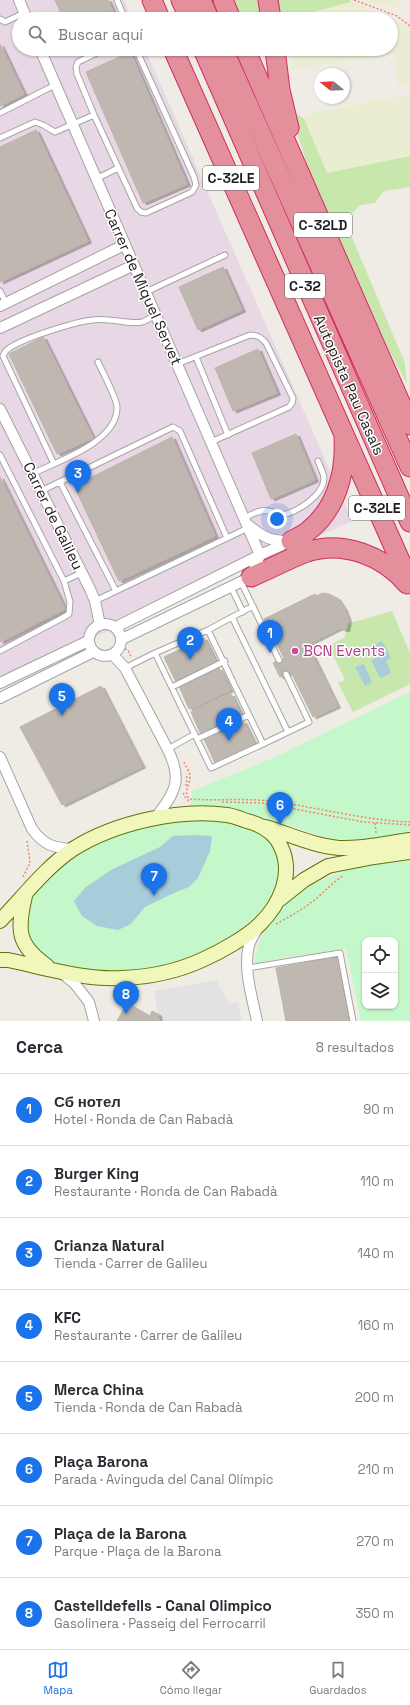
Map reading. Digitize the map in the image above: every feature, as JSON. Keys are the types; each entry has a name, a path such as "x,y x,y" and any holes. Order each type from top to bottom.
{"highway":[{"path":"152,0 157,12"},
{"path":"181,0 187,12"},
{"path":"202,0 206,12"},
{"path":"223,0 228,12"},
{"path":"268,0 270,12"},
{"name":"C-32LE","path":"177,56 410,582"},
{"name":"Autopista Pau Casals","path":"206,56 410,522"},
{"name":"Autopista Pau Casals","path":"226,56 410,467"},
{"name":"C-32LD","path":"248,56 410,425"},
{"path":"276,56 280,90 297,167"},
{"path":"291,541 308,532 328,509 341,482 344,433"},
{"path":"246,580 309,552 338,548 354,550 370,556 392,570 410,587"}],"street":[{"path":"19,0 24,12"},
{"name":"Carrer de Miquel Servet","path":"43,56 260,555"},
{"path":"3,304 124,245"},
{"path":"0,328 134,265"},
{"name":"Carrer de Galileu","path":"0,409 95,601 100,624"},
{"path":"247,523 260,534 272,541 291,541"},
{"path":"116,627 291,541"},
{"path":"122,639 246,580 260,555"},
{"path":"109,623 116,627 122,639 120,647 113,655 101,656 93,652 88,641 90,632 100,624 109,623"},
{"path":"0,683 88,641"},
{"path":"0,698 93,652"},
{"path":"113,655 124,668 170,753 177,777 170,799 155,818"},
{"path":"0,757 31,826 39,838 48,845 58,848 73,849"},
{"path":"0,921 45,873 73,849 108,831 155,818 192,814 228,815 316,843 339,848 362,847 410,840"},
{"path":"257,1021 248,968 250,944 266,925 285,884 287,867 286,858 281,845 265,827"},
{"path":"277,901 304,880 328,866 410,852"},
{"path":"26,894 20,922 20,929 24,944 30,953 75,984 89,1002 94,1021"},
{"path":"0,960 8,960 83,976 122,978 159,974 202,960 266,925"}],"lane":[{"path":"117,0 122,12"},
{"path":"0,19 5,22 12,20"},
{"path":"90,56 78,62 76,67 77,74 94,115 137,208 141,212 146,212 192,192 196,185 194,177 139,56"},
{"path":"0,113 55,85"},
{"path":"0,138 35,122 55,132 94,115"},
{"path":"96,179 118,168"},
{"path":"146,292 225,255"},
{"path":"0,292 3,304"},
{"path":"54,464 4,356 4,352 19,343 43,333 91,320 111,319 142,322 156,315"},
{"path":"177,364 250,335 255,335 262,338 266,343 293,398 289,407 211,442"},
{"path":"196,357 228,435"},
{"path":"32,474 96,443 108,432 115,419 117,406 98,362"},
{"path":"41,491 173,427 177,428 227,538"},
{"path":"0,454 64,581 70,602 69,614 0,651"},
{"path":"95,601 227,538 262,511 281,514 288,513 311,500 319,491 324,480 318,462"},
{"path":"60,482 116,591"},
{"path":"64,581 81,572"},
{"path":"246,580 253,606 279,660"},
{"path":"231,587 243,612"},
{"path":"124,668 208,630 253,606"},
{"path":"232,617 288,732"},
{"path":"208,630 225,661 263,744"},
{"path":"155,653 211,768 309,722 286,674"},
{"path":"172,686 225,661"},
{"path":"170,753 196,737 249,715"},
{"path":"248,968 340,953 353,1021"}],"path":[{"path":"354,0 386,12"},
{"path":"398,17 410,26"},
{"path":"170,753 179,755 187,778 183,793 190,803"},
{"path":"184,761 190,777 186,794 190,799 253,800 284,803 374,820 410,822"},
{"path":"197,802 262,803 375,824 410,826"},
{"path":"374,820 376,835"},
{"path":"23,877 30,863 25,832 31,826"},
{"path":"266,925 304,907 319,896 330,884 348,873"}],"shaded area":[{"path":"0,0 124,0 129,12 12,12 12,56 148,56 352,521 0,680"},
{"path":"216,980 230,1004 238,1002 242,1021 159,1021 154,991"}],"green space":[{"path":"232,0 261,0 263,12 237,12"},
{"path":"277,0 350,0 351,2 313,12 278,12"},
{"path":"362,0 403,0 399,8 368,3"},
{"path":"351,2 377,12 313,12"},
{"path":"398,22 410,29 410,84 398,86 395,56 398,56"},
{"path":"291,56 381,56 292,69"},
{"path":"410,94 410,156 327,173 304,119 307,114"},
{"path":"290,109 304,119 327,173 410,156 410,187 384,191 375,203 360,205 345,221 405,363 407,384 389,350 309,171"},
{"path":"392,611 410,653 410,684 353,712 338,683 345,680 329,646 345,637 347,624"},
{"path":"410,692 410,833 355,840 331,839 251,814 212,806 191,806 192,791 273,758"},
{"path":"185,820 230,822 252,828 270,841 281,866 279,882 273,895 252,920 225,939 200,953 174,963 147,969 106,971 77,968 48,959 36,949 28,934 27,917 29,908 35,893 40,886 56,871 66,863 90,849 129,830 161,823"},
{"path":"410,861 410,1021 361,1021 346,949 282,958 255,964 259,945 266,928 277,913 290,900 323,880 358,867"}],"water":[{"path":"382,641 391,658 386,661 391,673 380,678 371,660 376,658 371,646"},
{"path":"364,664 372,682 365,686 355,667"},
{"path":"173,836 212,836 210,851 198,878 189,887 145,907 131,924 118,930 97,926 82,916 74,901 86,887 111,870 160,847"}],"building":[{"path":"55,0 108,0 113,11 111,12 60,12"},
{"path":"0,44 24,94 0,106"},
{"path":"121,56 132,56 187,184 143,203 86,72"},
{"path":"36,130 88,241 0,282 0,147"},
{"path":"223,267 242,310 198,330 179,287"},
{"path":"43,337 93,438 57,454 9,354"},
{"path":"258,349 277,393 233,411 215,368"},
{"path":"296,434 315,480 271,499 252,453"},
{"path":"172,437 215,536 119,581 74,486"},
{"path":"0,477 65,609 0,642"},
{"name":"BCN Events","path":"322,593 329,594 337,598 344,609 348,620 346,630 339,628 307,644 337,706 313,717 291,672 280,677 273,663 284,658 264,619 315,594 317,596"},
{"path":"204,638 216,663 176,682 164,657"},
{"path":"219,668 230,690 189,709 179,686"},
{"path":"101,686 142,766 62,805 20,727"},
{"path":"231,694 241,715 201,735 191,712"},
{"path":"243,721 254,743 215,763 204,739"},
{"path":"336,957 348,1021 286,1021 276,968"},
{"path":"127,1003 150,1016 152,1011 158,1014 159,1021 117,1021"}],"place":[{"name":"Crianza Natural","path":"78,493"},
{"name":"BCN Events","path":"295,651"},
{"name":"Сб нотел","path":"270,653"},
{"name":"Burger King","path":"190,660"},
{"name":"Merca China","path":"62,716"},
{"name":"KFC","path":"229,741"},
{"name":"Plaça Barona","path":"280,825"},
{"name":"Plaça de la Barona","path":"154,896"},
{"name":"Castelldefells - Canal Olimpico","path":"126,1014"}]}
